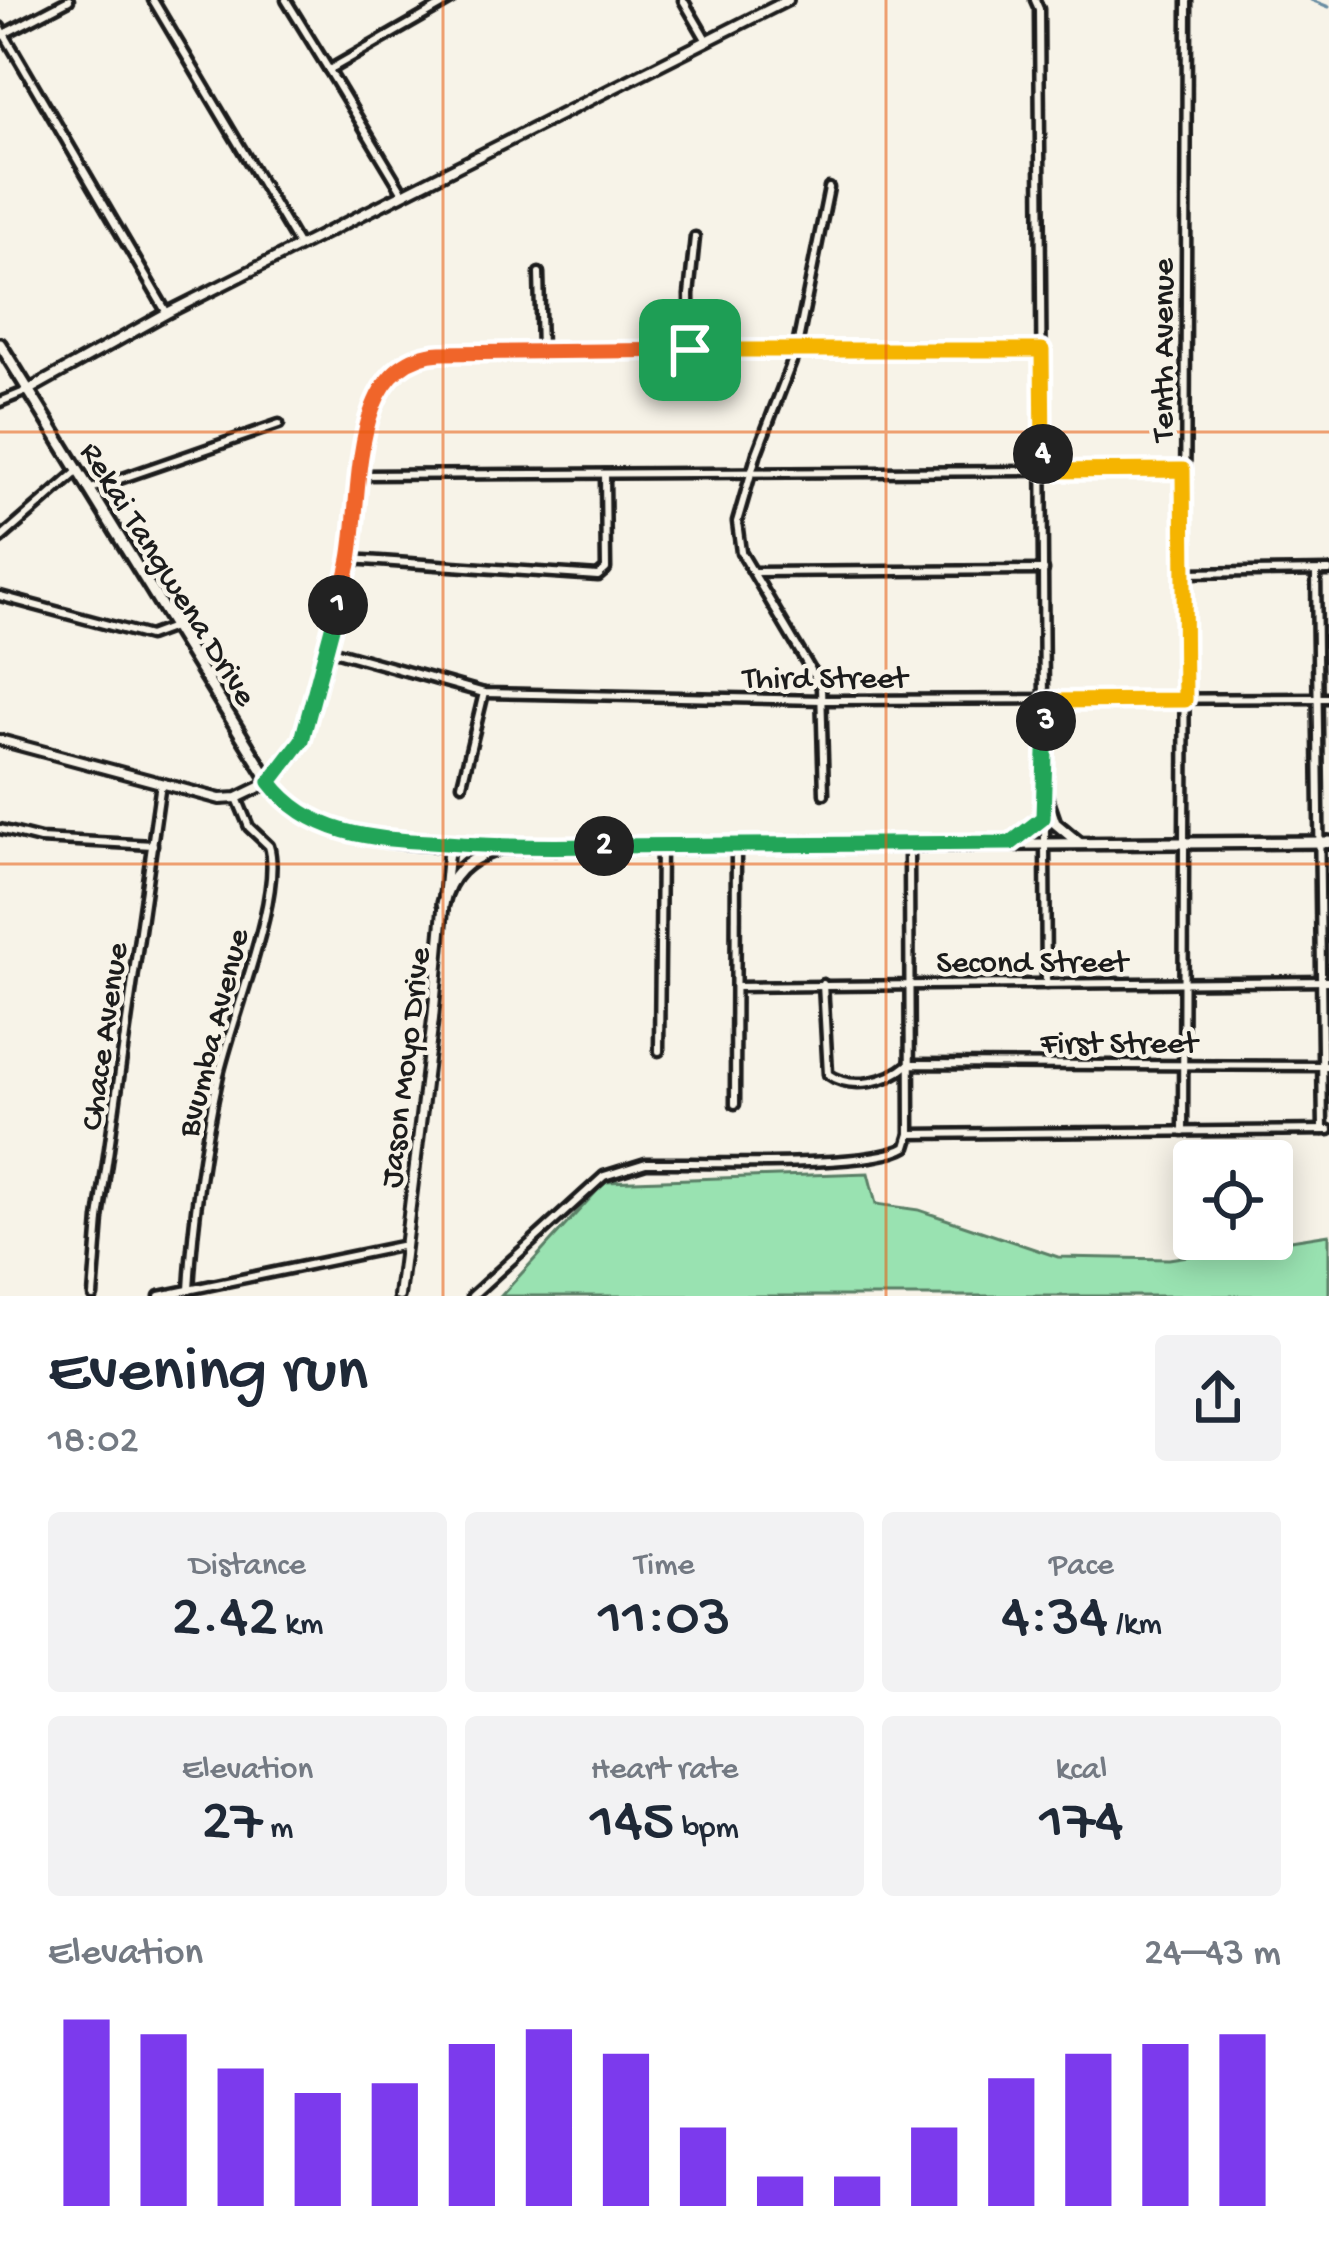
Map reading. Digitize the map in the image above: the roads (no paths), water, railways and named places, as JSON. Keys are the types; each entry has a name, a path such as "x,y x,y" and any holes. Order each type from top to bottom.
{"main road":[{"name":"Rekai Tangwena Drive","path":"0,344 270,782 303,814 356,836 499,848 1324,842"},
{"path":"1044,791 1055,823 1079,843"},
{"path":"1011,843 1043,818"},
{"path":"443,904 456,874 477,856 499,848"}],"street":[{"path":"69,0 1,33 166,313"},
{"path":"153,0 299,246"},
{"path":"286,0 403,193"},
{"path":"329,70 451,0"},
{"path":"683,0 707,41"},
{"path":"0,402 166,313 788,0"},
{"path":"1035,0 1039,9 1046,984"},
{"name":"Tenth Avenue","path":"1183,1132 1187,0"},
{"path":"824,794 823,700 814,672 735,533 757,453 796,351 829,188"},
{"path":"690,350 695,238"},
{"path":"539,273 542,350"},
{"path":"0,740 220,799 237,798 270,782 302,740 327,649 350,559 367,421 385,384 406,362 423,354 1042,350"},
{"path":"87,490 279,424"},
{"path":"359,476 1183,470"},
{"path":"0,539 76,472"},
{"path":"350,559 598,576 606,569 605,475"},
{"path":"754,572 1044,569"},
{"path":"910,1135 1326,1130 1316,572"},
{"path":"1186,573 1329,572"},
{"path":"0,596 148,636 176,626"},
{"name":"Third Street","path":"327,649 484,693 823,700 1329,698"},
{"path":"462,784 484,693"},
{"name":"Chace Avenue","path":"93,1296 99,1219 161,783"},
{"name":"Bvumba Avenue","path":"189,1290 193,1216 219,1074 270,880 269,846 249,827 237,798"},
{"path":"0,829 40,839 153,845"},
{"path":"906,1147 910,1135 909,842"},
{"name":"Jason Moyo Drive","path":"399,1296 449,843"},
{"path":"735,1104 736,844"},
{"path":"659,1052 661,845"},
{"name":"Second Street","path":"736,987 1325,981"},
{"name":"First Street","path":"823,984 828,1074 848,1083 896,1076 909,1064 1326,1066"},
{"path":"472,1296 604,1176 620,1169 646,1163 891,1155 931,1135"},
{"path":"159,1296 405,1245"}],"waterway":[{"path":"1311,0 1329,7"}]}
